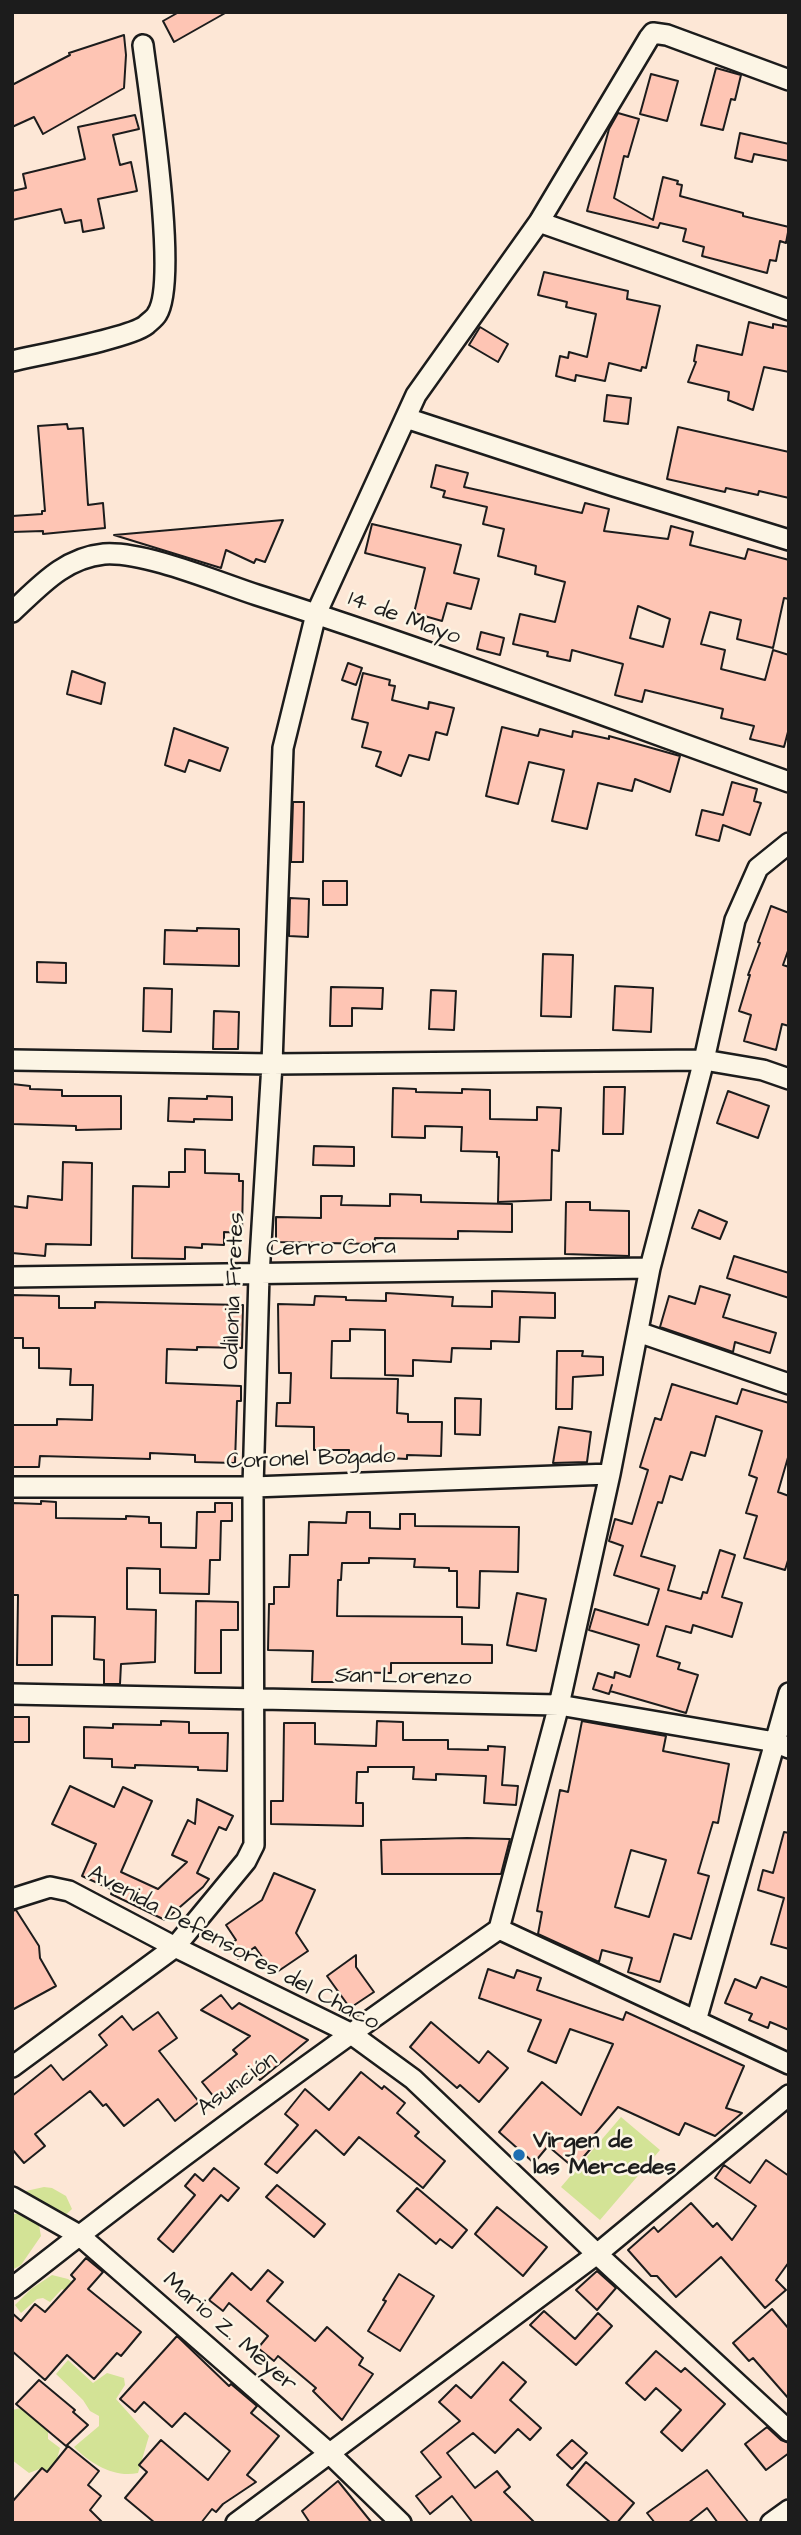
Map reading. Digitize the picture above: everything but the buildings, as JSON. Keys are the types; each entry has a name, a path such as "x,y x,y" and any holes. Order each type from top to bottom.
{"street":[{"name":"Odilonia Fretes","path":"12,2067 175,1947 246,1861 254,1845 253,1487 259,1275 272,1064 283,748 316,614 416,394 539,222 653,33 667,35 789,80"},
{"path":"12,361 124,335 143,328 158,313 164,285 166,247 144,45"},
{"path":"539,222 789,310"},
{"path":"406,418 789,540"},
{"name":"14 de Mayo","path":"12,612 47,578 83,558 105,554 137,556 316,614 789,782"},
{"path":"789,843 758,868 735,920 704,1060 650,1268 610,1474 559,1705 499,1929 789,2064"},
{"path":"12,1060 272,1064 704,1060 763,1070 789,1079"},
{"name":"Cerro Cora","path":"12,1277 650,1268"},
{"path":"638,1332 789,1384"},
{"name":"Coronel Bogado","path":"12,1487 253,1487 610,1474"},
{"path":"696,2021 782,1745 789,1693"},
{"name":"San Lorenzo","path":"12,1694 559,1705 782,1745"},
{"name":"Avenida Defensores del Chaco","path":"12,1899 50,1888 69,1891 175,1947 350,2033 412,2079 789,2431"},
{"name":"Asunción","path":"12,2288 350,2033 499,1929"},
{"path":"236,2523 597,2254 789,2095"},
{"name":"Mario Z. Meyer","path":"12,2197 79,2235 328,2452 401,2523"},
{"path":"771,2523 789,2510"}],"green space":[{"path":"621,2117 660,2150 600,2220 561,2187"},
{"path":"52,2188 66,2196 72,2209 59,2221 38,2220 41,2236 21,2265 12,2270 12,2214 29,2214 24,2199 26,2191"},
{"path":"52,2275 68,2279 81,2288 72,2296 62,2289 50,2302 43,2298 37,2299 21,2313 15,2305 31,2289"},
{"path":"68,2360 93,2383 107,2373 124,2378 125,2385 116,2399 149,2436 138,2473 120,2473 103,2468 74,2447 99,2426 99,2416 90,2411 83,2400 56,2374"},
{"path":"21,2408 48,2431 48,2439 60,2448 57,2459 47,2472 42,2468 29,2473 12,2460 12,2410"}],"place":[{"name":"Virgen de las Mercedes","path":"519,2155"}]}
